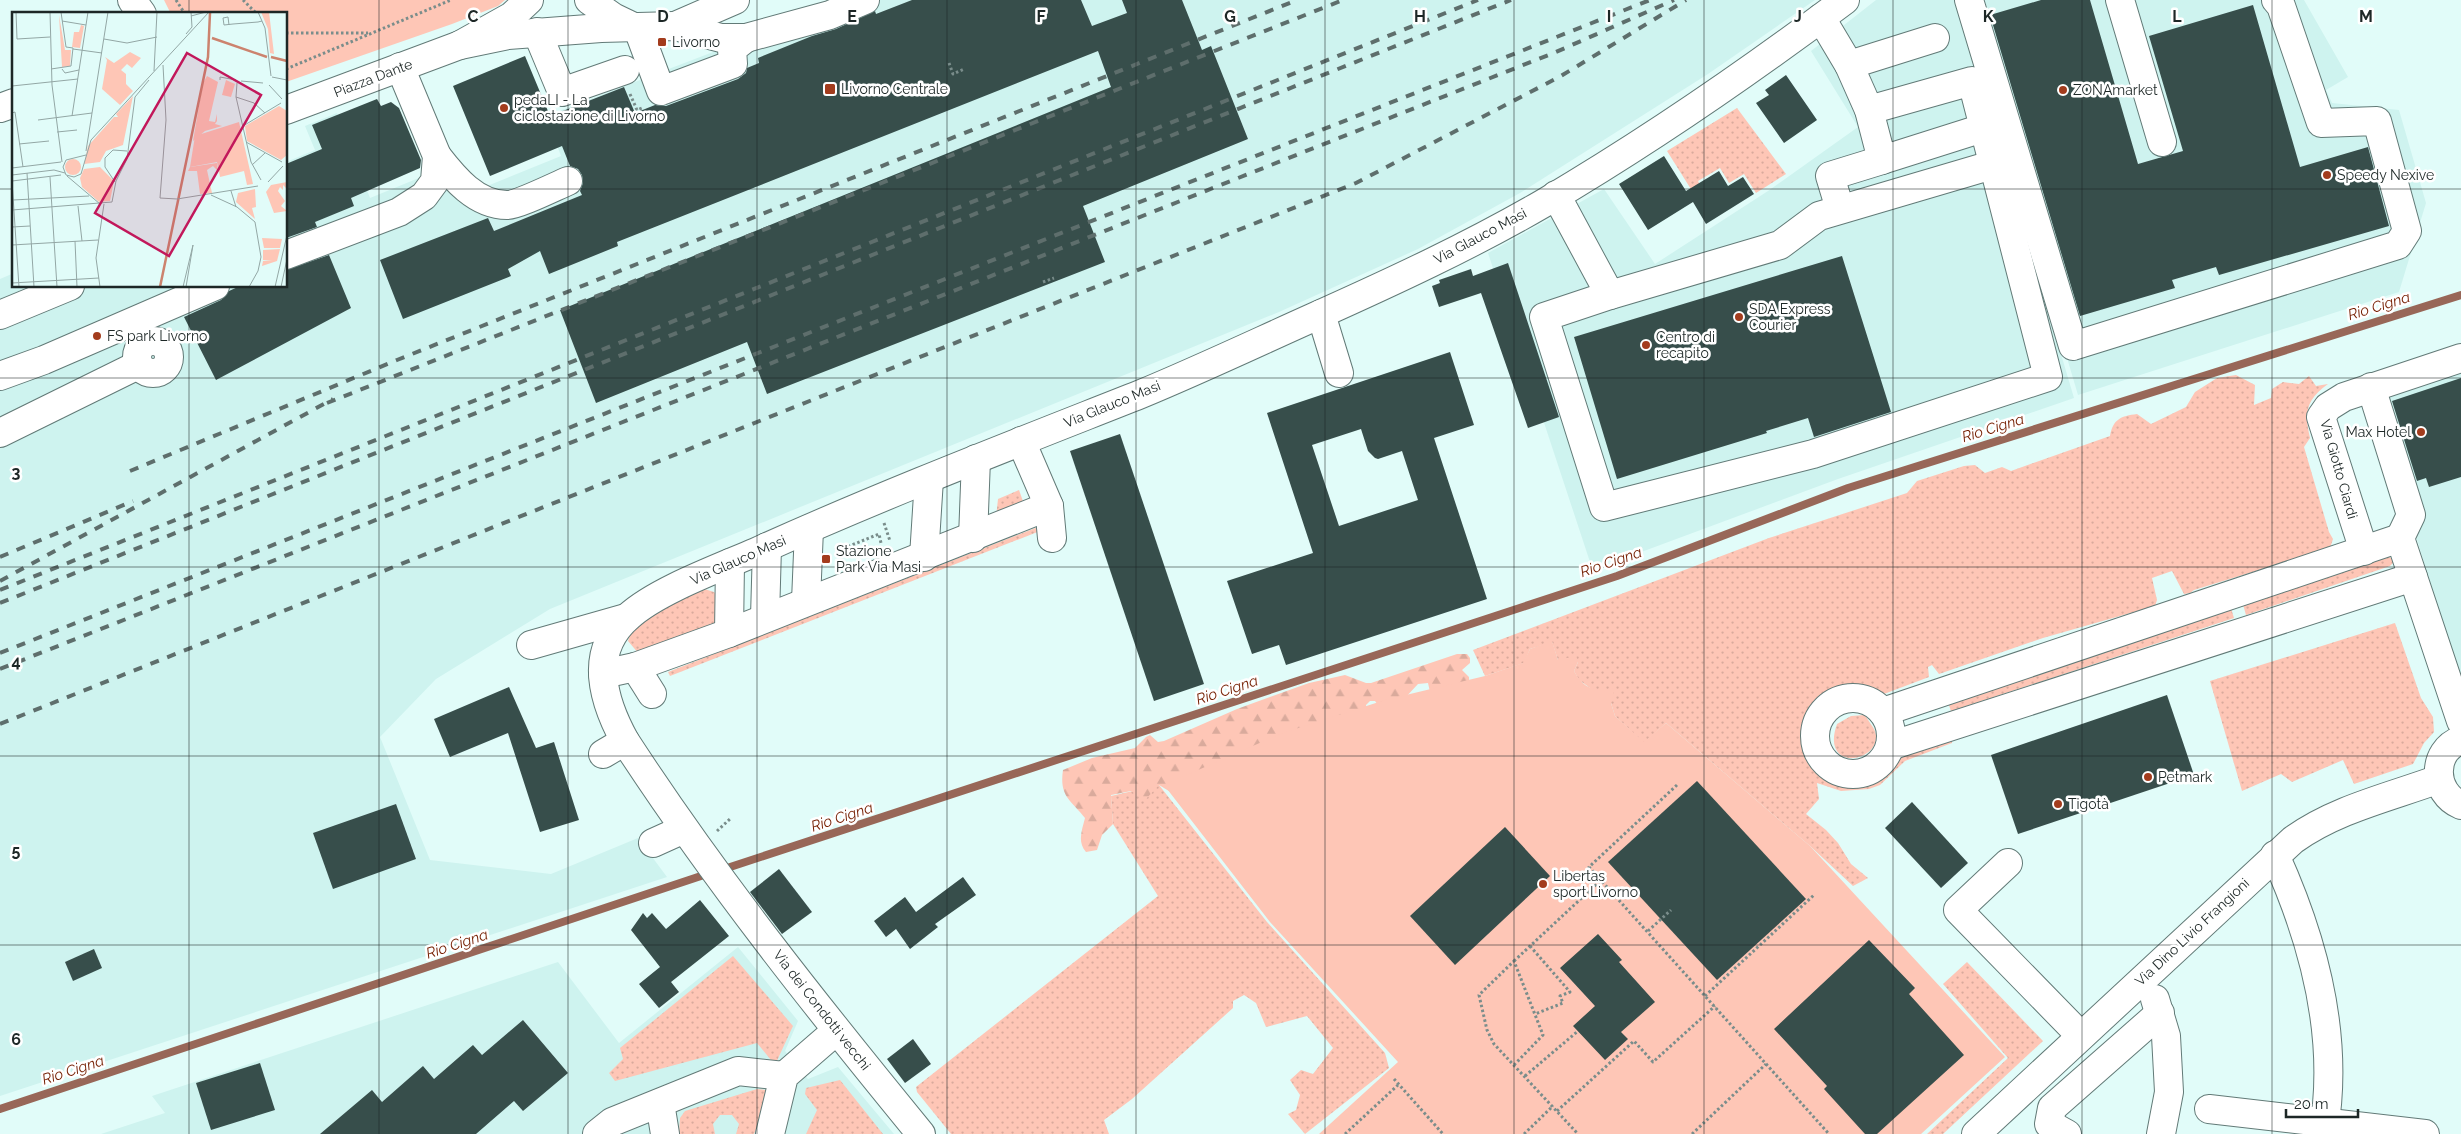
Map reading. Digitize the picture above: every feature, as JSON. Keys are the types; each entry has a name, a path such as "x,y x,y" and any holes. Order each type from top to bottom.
{"street":[{"name":"Piazza Dante","path":"288,109 460,45 512,16 530,0"},
{"name":"Piazza Dante","path":"589,0 613,17 638,28"},
{"name":"Piazza Dante","path":"674,26 735,0"},
{"path":"638,28 661,90 734,64 733,38 814,0"},
{"name":"Piazza Dante","path":"460,45 508,35 537,32 674,26 733,38 830,15 865,0"},
{"name":"Via Glauco Masi","path":"724,885 684,829 614,748 605,699 603,674 609,644 618,627 626,618 648,602 730,563 976,459 1144,392 1408,275 1556,195 1681,118 1845,0"},
{"path":"1969,0 2073,346 2398,245 2407,230 2377,122 2321,123 2281,6 2276,0"},
{"path":"2120,0 2162,142"},
{"path":"1821,18 1848,65 1869,110 1882,160"},
{"path":"537,32 562,92 626,70"},
{"path":"1848,65 1935,38"},
{"path":"400,68 437,156 452,175 480,198 508,205 568,181"},
{"path":"1869,110 1972,81 1992,165 2048,377 1813,454 1604,508 1544,317 1610,295 1780,245 1819,216 1992,165"},
{"path":"0,108 12,104"},
{"path":"1840,209 1830,176 1983,128"},
{"path":"288,254 399,212 424,196 436,181 437,156"},
{"path":"1556,195 1610,295"},
{"path":"0,314 65,288"},
{"path":"0,376 44,360 210,288"},
{"path":"1321,314 1339,373"},
{"path":"2458,705 2400,538 2411,515 2371,387 2461,358"},
{"path":"0,433 138,365"},
{"name":"Via Giotto Ciardi","path":"2364,550 2321,417 2328,407 2344,397 2371,387"},
{"path":"1020,441 1049,506 1052,538"},
{"path":"973,538 976,459"},
{"path":"924,557 929,479"},
{"path":"603,674 635,667 729,633 764,617 973,538 1049,506"},
{"path":"806,601 809,529"},
{"path":"1883,712 2400,538"},
{"path":"764,617 767,547"},
{"path":"729,633 730,563"},
{"path":"1890,746 2413,577"},
{"path":"531,645 626,618"},
{"path":"635,667 652,694"},
{"path":"1844,699 1865,700 1883,712 1890,728 1890,746 1879,764 1860,774 1849,774 1830,766 1820,754 1815,738 1818,723 1826,709 1844,699"},
{"path":"2461,740 2448,748 2441,758 2439,779 2449,798 2461,805"},
{"name":"Via Dino Livio Frangioni","path":"1984,1132 2140,980 2276,855 2311,827 2362,806 2439,779"},
{"path":"653,842 684,829"},
{"path":"2276,855 2303,920 2313,958 2323,1010 2329,1103 2324,1128"},
{"path":"2008,863 1958,910 2081,1036"},
{"name":"Via dei Condotti vecchi","path":"724,885 836,1031 921,1134"},
{"path":"2140,980 2157,1001 2166,1036 2169,1092 2161,1134"},
{"path":"2068,1134 2049,1124 2052,1108 2160,1013"},
{"path":"770,1134 784,1076 836,1031"},
{"path":"597,1134 612,1122 738,1071 784,1076"},
{"path":"660,1103 665,1134"},
{"path":"2209,1109 2324,1128 2425,1134"}],"path":[{"path":"176,0 184,12"},
{"path":"243,0 255,12"},
{"path":"288,68 451,0"},
{"path":"288,33 371,34"},
{"path":"949,63 953,74 964,69"},
{"path":"1043,282 1054,278"},
{"path":"875,526 883,522 892,546"},
{"path":"833,542 837,551 879,534 882,542 874,546"},
{"path":"1677,785 1589,867 1829,1134"},
{"path":"1578,1134 1494,1044 1488,1030 1479,995 1601,880"},
{"path":"1705,996 1814,895"},
{"path":"1648,931 1670,910"},
{"path":"1530,946 1570,992 1560,996 1563,1003 1535,1014"},
{"path":"1514,960 1543,1035 1514,1065"},
{"path":"1557,1111 1634,1041 1653,1062 1715,1006"},
{"path":"1525,1076 1578,1031"},
{"path":"1692,1134 1766,1064"},
{"path":"1394,1079 1443,1134"},
{"path":"1345,1134 1398,1085"},
{"path":"1524,1134 1553,1106"}],"shaded area":[{"path":"849,0 1815,0 1708,74 1520,193 1418,249 1279,312 550,609 436,679 380,737 430,860 551,874 638,838 667,877 0,1096 0,279 12,274 12,288 288,288 288,161 315,150 305,126 337,113 370,198 431,173 465,195 561,156 546,116"},
{"path":"1876,0 1956,0 2074,398 1838,479 1644,551 1591,565 1488,253 1604,189 1655,264 1768,191 1858,127 1811,51"},
{"path":"1961,0 2304,0 2348,77 2326,90 2332,103 2399,110 2426,203 2399,292 2078,395"},
{"path":"2461,366 2461,682 2372,394"},
{"path":"738,947 798,1021 785,1051 808,1079 838,1067 894,1134 101,1134 165,1113 152,1096 558,962 619,1043"}],"green space":[{"path":"164,0 505,0 498,6 452,24 288,81 288,12 170,12"},
{"path":"1737,108 1786,174 1756,193 1744,174 1729,183 1720,168 1698,181 1702,189 1694,194 1667,151"},
{"path":"2236,375 2255,385 2254,405 2271,398 2272,389 2283,382 2299,384 2309,376 2316,386 2328,384 2315,396 2308,407 2307,421 2310,438 2304,447 2329,532 2333,539 2330,548 2184,594 2172,571 2152,578 2157,600 2155,606 2043,638 1939,674 1932,665 1928,667 1929,677 1884,694 1847,691 1822,698 1807,718 1804,735 1805,746 1815,766 1848,782 1872,781 1901,757 1952,740 1952,743 1905,761 1880,785 1869,789 1841,791 1817,783 1819,799 1806,814 1826,830 1838,843 1851,864 1868,878 1853,886 1810,846 1666,723 1644,743 1615,716 1611,703 1579,680 1574,671 1578,662 1558,660 1552,642 1530,649 1524,663 1485,676 1473,650 1769,538 1907,493 1917,481 1964,466 1975,465 1985,473 2002,467 2011,471 2110,436 2116,422 2126,416 2137,414 2151,424 2186,407 2195,392 2217,378"},
{"path":"1019,490 1025,507 996,518 998,499"},
{"path":"1038,527 1040,531 670,676 668,672"},
{"path":"2385,555 2393,559 2393,563 2390,566 2246,615 2242,601"},
{"path":"701,588 714,592 720,599 717,623 639,654 628,641 632,631 639,622 658,608"},
{"path":"2230,605 2234,618 1951,711 1946,697"},
{"path":"2395,623 2421,698 2433,717 2434,732 2424,743 2413,764 2354,784 2343,760 2292,782 2281,774 2242,791 2210,681"},
{"name":"Libertas sport Livorno","path":"1552,641 1558,660 1576,656 1578,662 1574,671 1586,686 1596,689 1615,688 1611,703 1615,716 1644,742 1666,723 1810,846 2005,1057 1921,1134 1319,1134 1398,1062 1270,922 1164,785 1280,734 1385,700 1485,676 1523,663 1530,649"},
{"path":"1457,654 1467,654 1470,658 1470,663 1462,670 1469,677 1469,683 1430,692 1428,683 1418,684 1404,699 1381,709 1375,701 1370,701 1366,705 1368,721 1182,799 1159,785 1145,800 1131,791 1111,795 1113,824 1102,835 1097,850 1086,852 1083,848 1081,836 1085,818 1067,797 1063,786 1063,770 1092,758 1135,748 1150,735 1158,742 1164,741 1237,709 1309,683 1345,675 1371,683"},
{"path":"1865,715 1876,733 1874,745 1860,757 1842,756 1836,750 1834,739 1837,724 1851,716"},
{"path":"1159,785 1267,922 1385,1053 1389,1068 1305,1134 1288,1114 1296,1110 1300,1095 1290,1080 1301,1070 1313,1074 1333,1048 1307,1016 1266,1027 1256,1003 1244,995 1233,1001 1233,1008 1132,1099 1104,1120 1109,1134 951,1134 917,1092 916,1087 1158,896 1113,824 1111,796"},
{"path":"733,956 793,1026 775,1065 757,1043 615,1081 609,1073 623,1059 620,1048"},
{"path":"1967,962 2043,1041 1943,1134 1927,1134 2008,1058 1943,984"},
{"path":"840,1080 883,1134 806,1134 817,1110 805,1094 806,1088"},
{"path":"757,1089 766,1090 770,1099 754,1134 736,1134 739,1124 732,1115 720,1115 713,1124 715,1134 679,1134 680,1118 685,1111"}],"building":[{"path":"912,0 1081,0 1092,26 1127,13 1122,0 1182,0 1202,50 1211,46 1248,139 1083,206 1105,262 767,394 747,342 596,403 560,310 1111,87 1098,51 617,242 618,246 549,274 540,251 508,269 511,276 403,319 380,260 488,218 494,231 582,195 580,191 583,183 582,175 578,169 570,166 562,146 490,176 453,86 525,56 550,116 624,87 635,113 655,105 666,106 738,79 746,73 747,68 759,63 758,58 812,36 836,29 875,11 876,14"},
{"path":"2041,0 2090,0 2138,164 2183,151 2149,36 2253,5 2300,167 2368,147 2389,226 2219,275 2216,267 2172,280 2175,288 2080,316 1990,15"},
{"path":"1786,75 1817,120 1784,143 1756,103 1769,95 1765,90"},
{"path":"377,99 381,106 391,102 399,108 421,160 420,168 351,198 354,206 315,222 317,227 288,237 288,163 322,149 312,125"},
{"path":"1664,156 1686,191 1719,171 1728,186 1743,177 1754,194 1706,224 1693,202 1648,230 1619,184"},
{"path":"329,255 351,308 216,380 184,317 221,300 229,291 236,288 288,288 288,269"},
{"path":"1842,256 1891,412 1814,437 1808,418 1766,431 1767,433 1617,479 1574,337"},
{"path":"1508,263 1559,417 1528,428 1481,293 1439,307 1432,286 1440,283 1439,280 1471,269 1473,276"},
{"path":"1450,352 1474,425 1434,438 1487,599 1286,665 1279,645 1252,654 1227,581 1313,553 1267,413","holes":["1361,429 1368,451 1378,459 1402,451 1418,500 1339,526 1312,445"]},
{"path":"2461,378 2461,477 2429,487 2426,478 2417,481 2392,401"},
{"path":"1120,434 1204,684 1154,701 1070,451"},
{"path":"509,687 536,748 554,742 579,820 540,832 508,733 450,757 434,719"},
{"path":"2167,695 2194,775 2018,834 1991,755"},
{"path":"1697,781 1806,899 1717,980 1608,862"},
{"path":"1912,802 1968,863 1941,888 1885,828"},
{"path":"396,804 416,859 333,889 313,833"},
{"path":"1505,827 1550,876 1455,965 1410,916"},
{"path":"779,869 812,912 782,934 750,892"},
{"path":"963,877 976,895 935,924 938,927 910,949 896,929 886,937 874,921 905,897 916,912"},
{"path":"700,900 729,936 671,982 679,992 659,1008 639,984 660,967 631,930 643,913 647,918 652,913 666,929"},
{"path":"1598,934 1622,960 1619,962 1655,1002 1621,1032 1628,1039 1605,1060 1573,1026 1595,1006 1560,968"},
{"path":"1869,940 1915,988 1909,994 1964,1055 1877,1134 1865,1134 1824,1089 1827,1086 1774,1029"},
{"path":"94,949 102,968 73,981 65,962"},
{"path":"523,1020 568,1073 523,1111 514,1101 476,1134 320,1134 372,1090 382,1102 423,1066 434,1079 473,1045 482,1055"},
{"path":"913,1039 931,1064 905,1083 887,1059"},
{"path":"260,1063 275,1110 211,1130 196,1083"}],"waterway":[{"name":"Rio Cigna","path":"721,870 1617,576 1848,488 2461,295"},
{"name":"Rio Cigna","path":"0,1109 710,873"}],"railway":[{"path":"130,471 397,360 1297,0"},
{"path":"327,403 1343,0"},
{"path":"0,590 1478,0"},
{"path":"0,603 1511,0"},
{"path":"0,653 1650,0"},
{"path":"0,669 1556,52 1674,0"},
{"path":"0,724 1356,183 1561,76 1686,0"},
{"path":"0,581 333,399"},
{"path":"0,557 133,501"}],"place":[{"name":"Livorno","path":"662,42"},
{"name":"Livorno Centrale","path":"830,89"},
{"name":"ZONAmarket","path":"2063,90"},
{"name":"pedaLI - La ciclostazione di Livorno","path":"504,108"},
{"name":"Speedy Nexive","path":"2327,175"},
{"name":"SDA Express Courier","path":"1739,317"},
{"name":"FS park Livorno","path":"97,336"},
{"name":"Centro di recapito","path":"1646,345"},
{"name":"Max Hotel","path":"2421,432"},
{"name":"Stazione Park Via Masi","path":"826,559"},
{"name":"Petmark","path":"2148,777"},
{"name":"Tigotà","path":"2058,804"},
{"name":"Libertas sport Livorno","path":"1543,884"}]}
